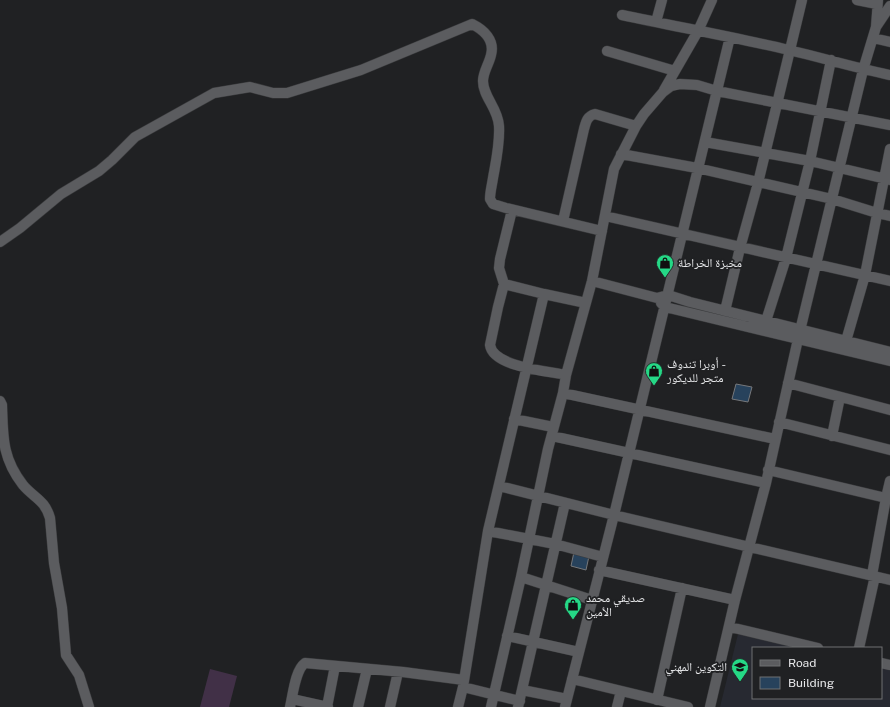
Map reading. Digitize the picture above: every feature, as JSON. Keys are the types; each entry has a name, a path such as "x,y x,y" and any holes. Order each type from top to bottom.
{"street":[{"path":"656,22 662,0"},
{"path":"491,707 552,432 592,281 614,169 636,126 663,92 698,31 712,0"},
{"path":"725,311 740,248 758,183 802,0"},
{"path":"710,707 730,627 735,600 766,483 799,334 863,70 876,27 878,2 857,0"},
{"path":"876,27 890,7"},
{"path":"622,15 790,50 863,70 890,75"},
{"path":"0,242 20,228 61,194 104,167 135,137 214,93 250,87 273,93 287,93 361,70 472,24 484,30 489,36 492,44 492,54 483,82 488,98 496,110 498,118 499,138 490,199 493,204 512,210 602,231"},
{"path":"522,690 566,703 614,515 730,37"},
{"path":"873,38 890,42"},
{"path":"607,51 675,71"},
{"path":"766,321 786,258 810,160 831,60"},
{"path":"663,92 671,86 680,84 697,85 717,91 777,104 890,125"},
{"path":"563,221 584,129 588,118 595,114 636,126"},
{"path":"705,142 810,160 887,180"},
{"path":"846,341 865,275 877,213 887,180 890,149"},
{"path":"621,154 697,168 832,199 890,216"},
{"path":"512,210 500,259 499,268 504,284 490,345 491,349 494,355 511,364 566,375"},
{"path":"605,216 890,281"},
{"path":"592,281 657,298 668,295 766,321 799,334 846,341 884,353 890,361"},
{"path":"504,284 586,304"},
{"path":"458,707 488,531 544,294"},
{"path":"657,298 665,307 884,353"},
{"path":"788,383 890,410"},
{"path":"563,393 775,439"},
{"path":"832,436 840,397"},
{"path":"0,401 2,405 4,442 11,467 23,484 46,506 48,510 54,563 62,608 66,656 79,674 89,707"},
{"path":"514,419 552,432 628,453 766,483"},
{"path":"779,422 890,450"},
{"path":"768,470 886,498"},
{"path":"859,647 890,481"},
{"path":"498,486 890,580"},
{"path":"335,666 327,707 291,703 298,673 303,664 308,663 398,672 463,684 519,704 565,503"},
{"path":"488,531 529,538 603,557"},
{"path":"599,570 735,600"},
{"path":"521,577 592,600"},
{"path":"657,700 682,588"},
{"path":"730,627 814,647"},
{"path":"507,636 579,652"},
{"path":"358,707 367,669"},
{"path":"390,707 398,672"},
{"path":"572,679 688,707"},
{"path":"617,707 621,691"}],"shaded area":[{"name":"التكوين المهني","path":"739,630 810,647 752,647 752,699 882,699 882,664 890,666 890,707 720,707"},
{"path":"210,669 237,676 229,707 200,707"}],"building":[{"path":"736,384 752,387 748,402 732,399"},
{"path":"574,552 589,556 586,570 571,566"}],"place":[{"name":"مخبزة الخراطة","path":"665,278"},
{"name":"أوبرا تندوف - متجر للديكور","path":"654,386"},
{"name":"صديقي محمد الأمين","path":"573,620"},
{"name":"التكوين المهني","path":"740,682"}]}
